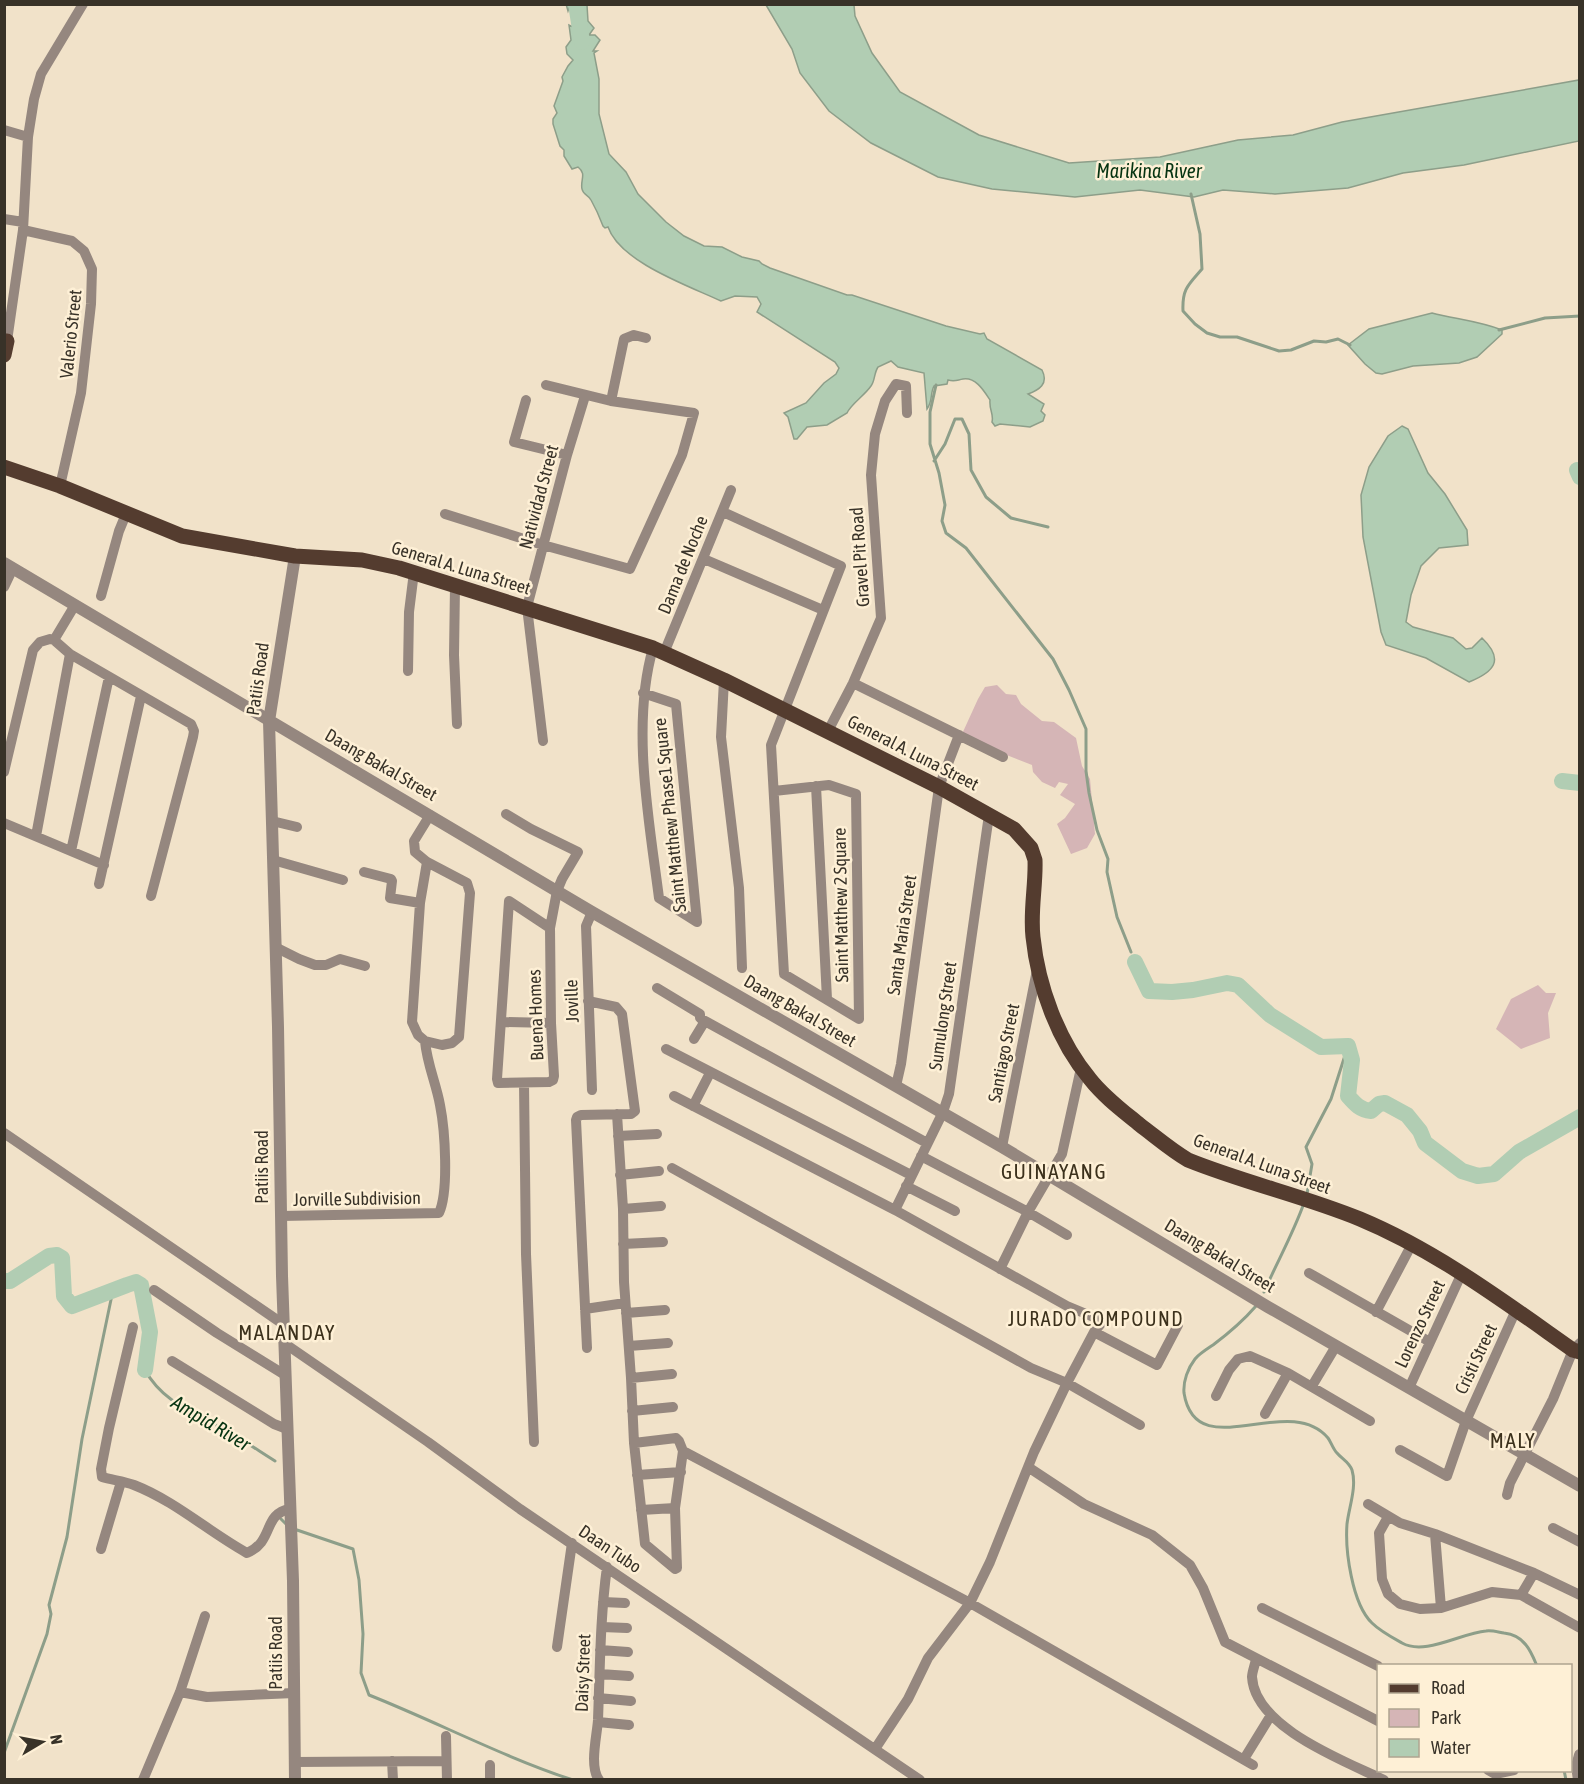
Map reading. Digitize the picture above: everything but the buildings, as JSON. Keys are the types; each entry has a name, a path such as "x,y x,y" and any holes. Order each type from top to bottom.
{"main road":[{"name":"General A. Luna Street","path":"4,467 60,486 182,536 295,556 362,560 414,572 659,650 828,731 939,787 1014,829 1023,836 1033,854 1036,879 1033,937 1044,990 1057,1024 1081,1068 1108,1098 1178,1154 1210,1169 1360,1219 1412,1244 1577,1348"}],"street":[{"path":"5,346 23,226 28,137 34,99 41,74 84,4"},
{"path":"4,130 28,137"},
{"name":"Valerio Street","path":"4,219 72,241 84,251 92,269 92,304 81,393 60,486"},
{"path":"611,401 624,339 634,335 646,338"},
{"path":"445,514 630,569 682,454 694,413 611,401 546,385"},
{"name":"Gravel Pit Road","path":"828,731 853,683 881,618 871,475 875,434 883,406 894,386 905,385 907,413"},
{"name":"Natividad Street","path":"543,741 528,608 567,455 585,396"},
{"path":"526,400 514,442 567,455"},
{"name":"Dama de Noche","path":"659,650 704,559 731,490"},
{"name":"Saint Matthew 2 Square","path":"723,512 841,566 771,745 784,974 859,1019 856,794 829,785 774,791"},
{"path":"101,596 126,514"},
{"name":"Patiis Road","path":"295,556 269,721 279,1027 280,1216 290,1509 295,1779"},
{"path":"704,559 823,610"},
{"path":"4,587 9,566"},
{"name":"Daang Bakal Street","path":"9,566 592,912 943,1112 1263,1304 1580,1486"},
{"path":"408,671 409,612 414,572"},
{"path":"455,586 454,655 457,724"},
{"path":"54,640 75,605"},
{"path":"4,772 33,650 40,642 50,639 70,654 191,724 194,731 151,896"},
{"name":"Saint Matthew Phase1 Square","path":"643,693 676,704 697,922 659,898 645,792 643,693 659,650"},
{"path":"36,836 70,654"},
{"path":"71,851 109,677"},
{"path":"724,680 720,736 740,888 742,968"},
{"path":"853,683 1003,757"},
{"path":"99,884 141,696"},
{"name":"Santa Maria Street","path":"896,1086 901,1064 939,787 959,735"},
{"name":"Saint Matthew 2 Square","path":"816,786 826,999"},
{"name":"Buena Homes","path":"502,1022 498,1083 553,1080 550,928 557,891 578,852 506,814"},
{"path":"427,862 420,903 412,1022 418,1035 425,1041 442,1045 452,1043 459,1037 470,899 467,883 427,862 415,852 414,841 430,815"},
{"name":"Sumulong Street","path":"895,1210 943,1112 949,1094 989,815"},
{"path":"272,821 297,827"},
{"path":"4,823 104,865"},
{"path":"273,860 343,880"},
{"path":"364,872 391,879 390,898 420,903"},
{"path":"550,928 509,901 502,1022 551,1023"},
{"name":"Joville","path":"592,912 586,926 592,1090"},
{"path":"275,946 315,965 326,965 340,959 365,966"},
{"name":"Santiago Street","path":"1002,1147 1038,965"},
{"path":"657,988 700,1014 700,1018 705,1022 927,1143"},
{"path":"587,1348 576,1120 581,1115 631,1114 635,1111 624,1018 616,1007 588,1001"},
{"path":"694,1039 705,1022"},
{"name":"Jorville Subdivision","path":"280,1216 439,1213 444,1195 443,1132 440,1104 429,1068 425,1041"},
{"path":"666,1049 911,1175"},
{"path":"1000,1269 1028,1212 1062,1154 1081,1068"},
{"path":"693,1106 710,1073"},
{"path":"524,1083 526,1254 534,1442"},
{"path":"674,1096 895,1210 1067,1306 1103,1321 1094,1332 1067,1383 970,1603 928,1658 908,1699 875,1749"},
{"path":"617,1114 634,1443 645,1544 675,1569 677,1568 675,1508 683,1451 676,1438 634,1443"},
{"path":"4,1134 283,1324"},
{"path":"618,1136 657,1134"},
{"path":"921,1156 1028,1212 1066,1235"},
{"path":"672,1168 1031,1368 1067,1383 1140,1425"},
{"path":"620,1175 659,1171"},
{"path":"906,1186 955,1211"},
{"path":"623,1209 662,1206"},
{"path":"623,1244 663,1242"},
{"path":"1376,1312 1412,1244"},
{"path":"1309,1273 1430,1342"},
{"name":"Lorenzo Street","path":"1409,1388 1461,1275"},
{"path":"154,1290 285,1375"},
{"path":"585,1309 665,1310"},
{"name":"Cristi Street","path":"1400,1450 1446,1476 1466,1421 1516,1310"},
{"path":"1094,1332 1157,1365 1178,1325"},
{"path":"133,1327 109,1428 101,1469 102,1477 145,1491 195,1519 247,1553 262,1544 274,1515 280,1510 290,1509"},
{"path":"629,1346 668,1343"},
{"name":"Daan Tubo","path":"284,1344 920,1779"},
{"path":"1312,1386 1336,1346"},
{"path":"1507,1495 1510,1483 1577,1348"},
{"path":"1216,1396 1229,1370 1238,1359 1250,1356 1288,1372 1370,1421"},
{"path":"172,1361 264,1418 287,1429"},
{"path":"1265,1414 1288,1372"},
{"path":"631,1378 672,1374"},
{"path":"632,1412 673,1407"},
{"path":"683,1451 970,1603 1249,1762 1271,1715"},
{"path":"1028,1467 1084,1504 1152,1536 1190,1565 1203,1588 1225,1642 1377,1720"},
{"path":"637,1475 681,1472"},
{"path":"101,1549 121,1482"},
{"path":"1368,1504 1388,1518 1534,1573 1580,1595"},
{"path":"641,1510 675,1508"},
{"path":"1388,1518 1379,1533 1382,1579 1388,1594 1400,1604 1420,1609 1441,1608 1492,1592 1521,1595 1580,1628"},
{"path":"1553,1528 1580,1542"},
{"path":"1435,1534 1441,1608"},
{"path":"557,1647 572,1543"},
{"name":"Daisy Street","path":"599,1779 595,1770 595,1749 607,1567"},
{"path":"1521,1595 1534,1573"},
{"path":"603,1602 625,1603"},
{"path":"1262,1608 1377,1666"},
{"path":"142,1779 180,1692 205,1616"},
{"path":"602,1627 627,1628"},
{"path":"600,1650 628,1652"},
{"path":"1256,1659 1252,1677 1256,1691 1271,1715 1298,1738 1384,1779"},
{"path":"600,1674 629,1676"},
{"path":"180,1692 207,1697 294,1693"},
{"path":"598,1698 631,1701"},
{"path":"598,1722 629,1725"},
{"path":"446,1736 447,1779"},
{"path":"392,1761 393,1779"},
{"path":"295,1762 446,1761"},
{"path":"1576,1762 1579,1779"},
{"path":"490,1765 490,1779"}],"green space":[{"path":"997,685 1006,694 1016,695 1021,704 1042,721 1054,722 1076,738 1082,766 1090,779 1095,834 1087,848 1071,854 1057,824 1065,818 1075,804 1060,795 1068,784 1059,782 1055,788 1042,782 1033,772 1032,765 962,734 985,687"},
{"path":"1538,985 1546,993 1556,993 1548,1013 1550,1038 1521,1049 1496,1029 1511,999"}],"water":[{"path":"566,4 587,5 588,21 594,28 589,35 595,35 600,40 593,51 597,51 594,53 599,79 599,114 609,154 626,172 638,194 666,222 684,236 704,246 722,247 742,257 759,261 770,268 946,326 984,333 987,339 1042,370 1044,383 1036,391 1028,394 1044,404 1041,411 1045,415 1043,421 1030,427 1000,424 995,426 992,422 990,400 979,385 968,379 948,380 947,384 934,386 927,409 924,373 898,367 891,361 878,367 871,386 847,413 827,425 807,427 797,439 794,439 788,417 784,413 806,403 824,383 836,374 839,368 835,362 757,312 761,304 757,297 735,296 721,301 674,280 626,251 615,240 608,227 603,226 590,198 583,191 582,172 578,167 572,169 564,156 564,150 560,146 553,124 557,113 554,106 563,81 562,77 573,60 567,54 566,47 571,40 569,25 575,28 582,18 573,9 569,8 568,11"},
{"name":"Marikina River","path":"766,5 854,5 855,16 872,53 900,92 979,135 1069,163 1160,157 1238,140 1293,135 1342,122 1579,80 1579,141 1464,165 1403,173 1348,188 1275,194 1223,190 1194,197 1140,190 1075,197 992,189 938,177 871,143 829,111 800,73 792,49"},
{"path":"1432,313 1493,327 1502,330 1502,334 1477,357 1459,363 1413,366 1382,374 1376,373 1365,364 1348,345 1369,329"},
{"path":"1402,426 1408,429 1428,473 1445,494 1467,530 1468,545 1439,548 1421,566 1411,595 1406,622 1413,627 1453,638 1466,649 1472,648 1482,638 1493,653 1494,664 1485,674 1469,682 1426,658 1386,645 1381,632 1363,537 1361,495 1369,467 1388,436"}],"waterway":[{"path":"576,4 582,42"},
{"path":"1191,194 1200,234 1202,269 1187,288 1183,311 1195,324 1207,333 1220,337 1237,337 1279,351 1291,350 1314,341 1326,342 1338,339 1350,345"},
{"path":"1499,330 1545,318 1580,316"},
{"path":"936,385 930,412 930,444 939,473 945,505 942,521 946,533 966,548 1053,659 1069,690 1086,729 1086,771 1089,793 1097,830 1108,859 1107,872 1117,917 1131,952"},
{"path":"934,461 945,444 955,419 962,419 969,434 971,470 986,497 1011,518 1048,527"},
{"path":"1577,470 1580,477"},
{"path":"1562,781 1580,783"},
{"path":"1135,962 1149,991 1193,990 1227,983 1238,985 1270,1015 1321,1047 1348,1046 1352,1060 1348,1096 1358,1106 1367,1110 1371,1111 1379,1104 1385,1103 1407,1115 1420,1131 1425,1143 1462,1171 1478,1176 1494,1174 1519,1152 1580,1117"},
{"path":"1307,1194 1312,1164 1306,1147 1331,1099 1348,1046"},
{"path":"1264,1292 1304,1203"},
{"name":"Ampid River","path":"4,1281 10,1281 49,1256 57,1255 62,1258 64,1296 72,1306 136,1282 141,1285 150,1332 145,1370"},
{"path":"4,1753 47,1634 51,1614 49,1605 67,1537 82,1439 113,1290"},
{"path":"1256,1306 1230,1331 1199,1355 1190,1366 1185,1379 1184,1393 1192,1414 1206,1425 1224,1427 1290,1422 1311,1426 1328,1438 1352,1470 1353,1490 1347,1524 1347,1548 1351,1576 1359,1603 1365,1614 1379,1629 1402,1643 1421,1647 1486,1631 1510,1634 1524,1642 1536,1664"},
{"name":"Ampid River","path":"145,1370 152,1381 171,1399 275,1461"},
{"path":"281,1519 286,1524"},
{"path":"297,1530 353,1549 359,1580 363,1634 361,1673 369,1695 521,1761 573,1780"},
{"path":"1564,1772 1566,1780"}],"district":[{"name":"GUINAYANG","path":"1054,1172"},
{"name":"JURADO COMPOUND","path":"1096,1319"},
{"name":"MALANDAY","path":"287,1333"},
{"name":"MALY","path":"1513,1441"}]}
